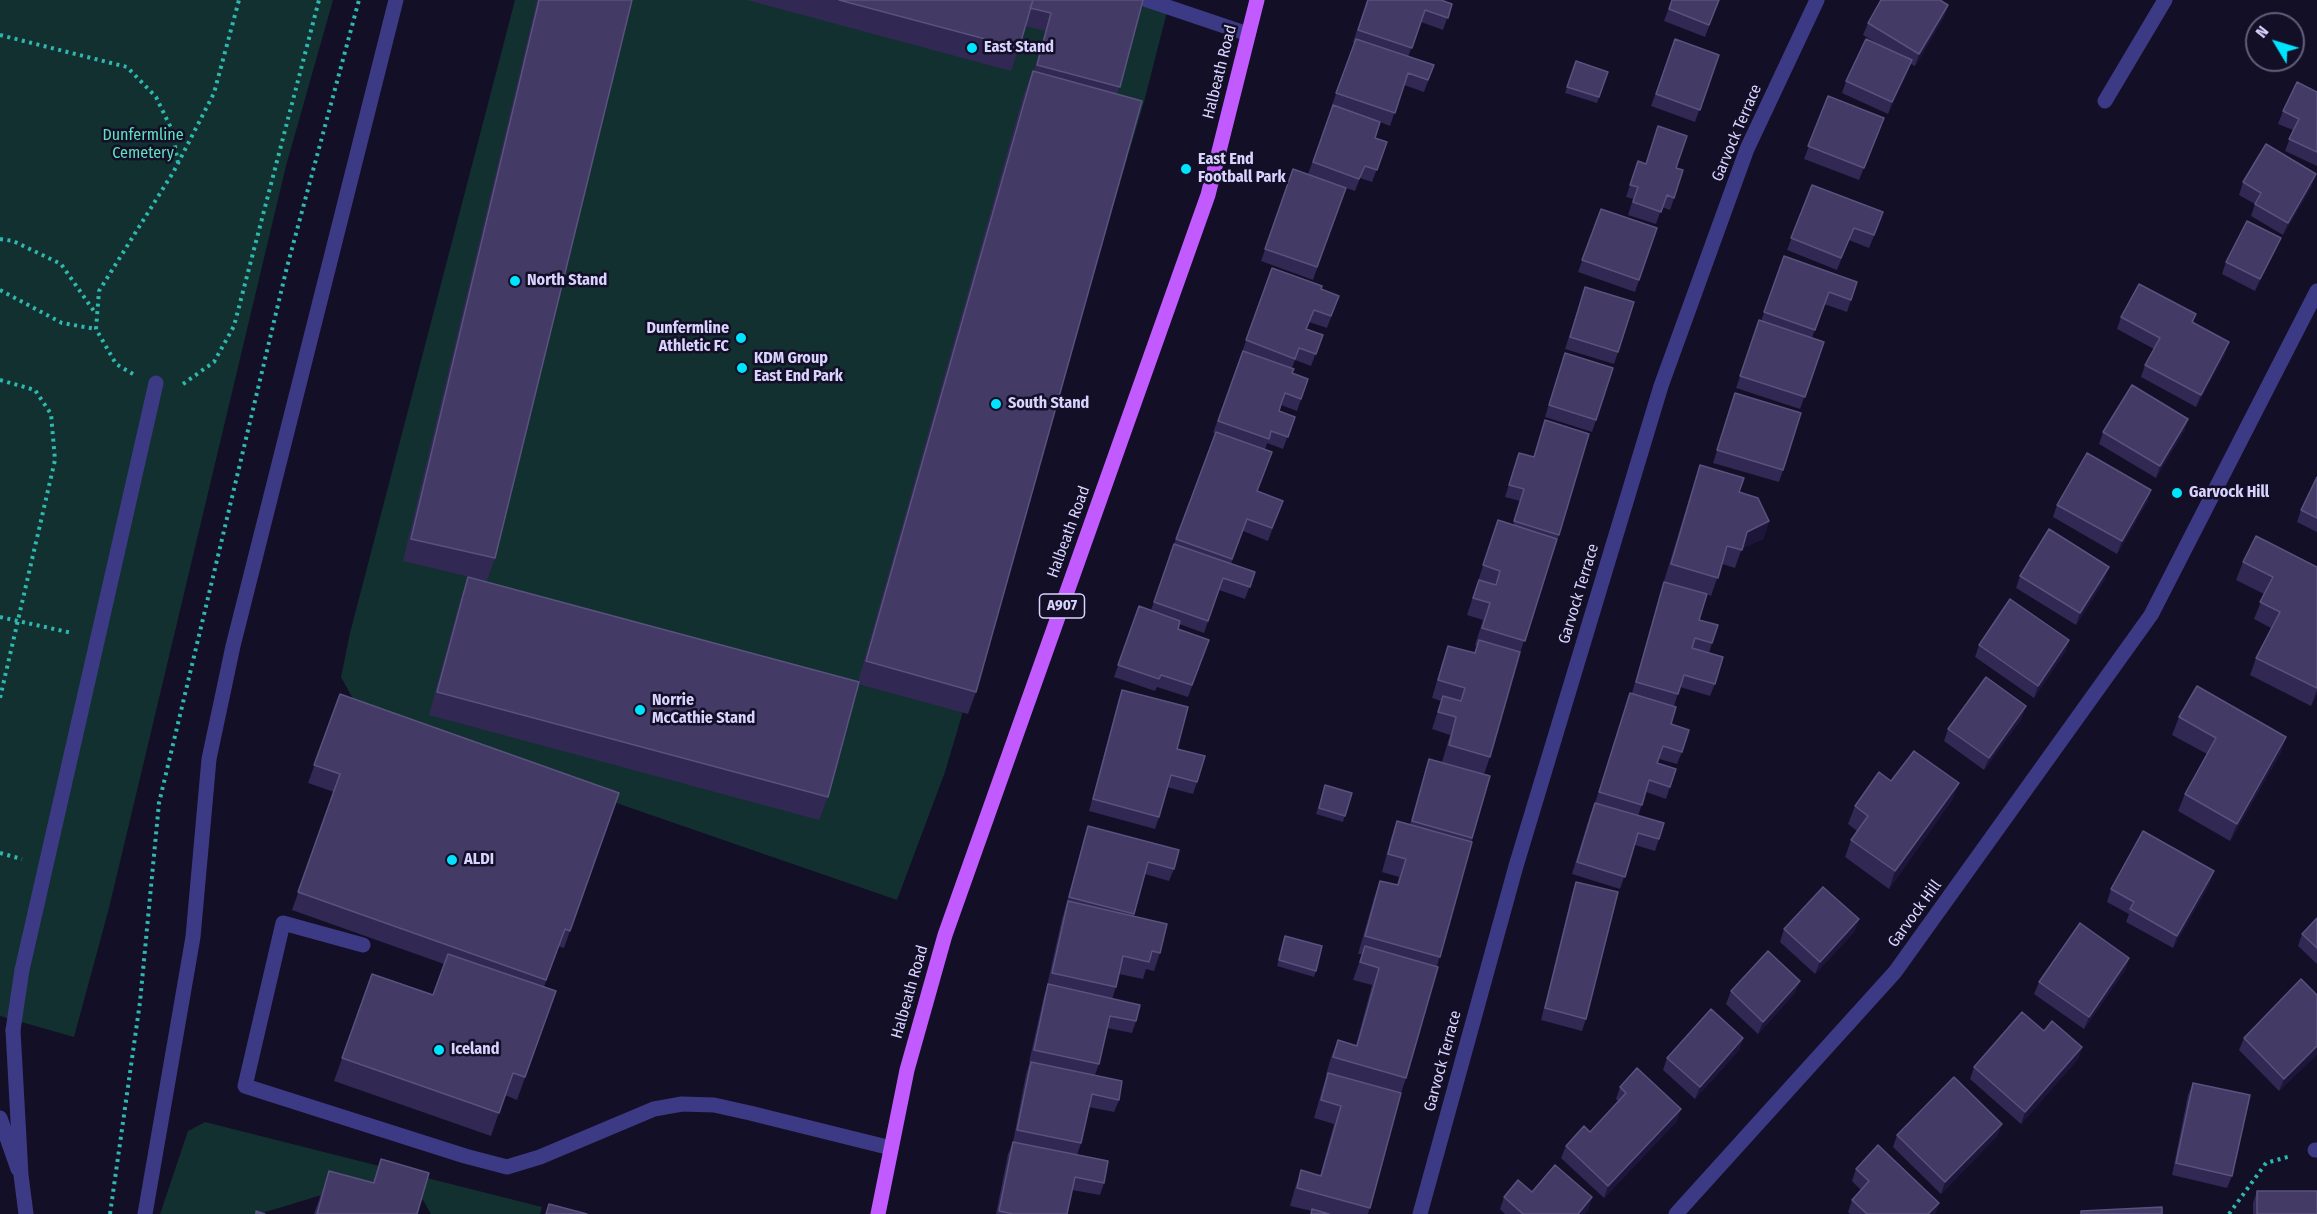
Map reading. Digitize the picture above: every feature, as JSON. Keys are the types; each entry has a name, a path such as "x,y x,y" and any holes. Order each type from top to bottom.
{"main road":[{"name":"Halbeath Road","path":"878,1214 907,1070 945,935 1208,195 1257,0"}],"street":[{"path":"145,1214 193,937 209,759 233,646 396,0"},
{"path":"1147,0 1248,34"},
{"path":"2105,101 2165,0"},
{"name":"Garvock Terrace","path":"1420,1214 1516,866 1661,386 1747,148 1812,2"},
{"name":"Garvock Hill","path":"1676,1214 1895,972 2151,615 2317,291"},
{"path":"26,1214 21,1175 13,1030 22,970 156,383"},
{"path":"363,945 283,922 245,1086 465,1156 507,1167 540,1157 654,1109 682,1104 714,1106 750,1113 891,1148"},
{"path":"0,1118 21,1175"}],"path":[{"path":"239,0 214,93 178,163 99,291 96,330 116,364 148,382 182,384 214,362 234,326 319,0"},
{"path":"110,1214 140,1002 159,803 288,267 358,0"},
{"path":"0,35 127,67 156,97 172,130 178,163"},
{"path":"0,239 13,241 61,264 97,315"},
{"path":"0,290 62,323 96,330"},
{"path":"0,380 35,390 51,414 55,460 0,698"},
{"path":"0,617 98,639"},
{"path":"2229,1214 2266,1163 2316,1150"}],"green space":[{"name":"Dunfermline Cemetery","path":"0,0 333,0 286,166 109,908 74,1037 0,1016"},
{"name":"KDM Group East End Park","path":"515,0 1170,0 1144,102 945,772 897,900 379,721 352,697 341,677 350,633"},
{"path":"205,1122 542,1207 540,1214 431,1214 423,1200 361,1183 259,1214 160,1214 188,1131"}],"building":[{"name":"North Stand","path":"539,0 632,0 495,558 411,539"},
{"path":"839,0 1033,0 1019,48"},
{"path":"1033,0 1143,0 1120,87 1037,65 1051,13 1030,8"},
{"path":"1368,0 1441,0 1452,4 1448,18 1425,10 1412,48 1358,30"},
{"path":"1672,0 1719,0 1709,25 1669,9"},
{"path":"1881,0 1940,0 1948,5 1919,54 1868,23"},
{"path":"1356,39 1434,65 1428,80 1408,73 1395,113 1336,93"},
{"path":"1675,39 1719,55 1700,110 1656,94"},
{"path":"1866,39 1912,60 1892,102 1846,81"},
{"path":"1576,61 1608,72 1599,97 1567,87"},
{"name":"South Stand","path":"1033,71 1142,101 976,692 866,661"},
{"path":"2297,82 2317,92 2317,152 2289,139 2299,119 2283,111"},
{"path":"1828,96 1884,118 1864,168 1808,146"},
{"path":"1333,105 1380,122 1375,138 1387,142 1377,170 1365,166 1359,179 1313,162"},
{"path":"1658,126 1687,136 1676,168 1683,170 1674,198 1667,195 1661,212 1633,202 1638,187 1630,185 1638,161 1646,164"},
{"path":"2266,144 2316,174 2288,223 2255,204 2261,193 2243,182"},
{"path":"1293,169 1346,188 1317,267 1265,249"},
{"path":"1812,185 1883,212 1874,235 1854,228 1841,258 1791,238"},
{"path":"1601,209 1657,228 1639,280 1582,260"},
{"path":"2247,221 2281,238 2260,279 2226,262"},
{"path":"1784,256 1857,282 1851,300 1829,292 1815,330 1764,312"},
{"path":"1272,268 1322,286 1321,289 1339,296 1331,316 1314,310 1306,329 1323,335 1316,354 1299,348 1295,359 1246,340"},
{"path":"2139,284 2196,314 2192,322 2229,342 2201,395 2145,365 2160,338 2121,317"},
{"path":"1585,287 1634,302 1618,352 1570,337"},
{"path":"1759,320 1824,342 1805,397 1740,376"},
{"path":"1243,351 1294,369 1292,373 1308,379 1301,399 1285,393 1281,404 1279,411 1295,417 1288,437 1271,431 1269,439 1218,421"},
{"path":"1565,353 1613,368 1596,420 1549,405"},
{"path":"2132,385 2188,419 2160,466 2103,432"},
{"path":"1735,393 1801,413 1783,470 1717,450"},
{"path":"1545,420 1589,434 1559,535 1514,521 1524,489 1509,485 1519,453 1534,457"},
{"path":"1216,432 1272,452 1257,491 1283,501 1272,528 1247,519 1232,559 1176,539"},
{"path":"2087,453 2151,490 2122,541 2057,505"},
{"path":"1700,465 1744,478 1739,492 1758,498 1769,521 1747,532 1742,550 1727,546 1718,578 1671,564"},
{"path":"2317,477 2317,518 2301,510"},
{"path":"1498,520 1557,539 1525,641 1482,628 1490,603 1473,598 1479,580 1496,585 1500,571 1483,565"},
{"path":"2049,529 2109,567 2080,613 2020,576"},
{"path":"2256,536 2317,567 2317,688 2256,658 2280,612 2260,602 2273,577 2243,562"},
{"path":"1174,544 1255,572 1250,587 1223,578 1208,621 1154,602"},
{"name":"Norrie McCathie Stand","path":"468,577 859,682 828,797 437,692"},
{"path":"1664,582 1707,594 1699,620 1718,625 1712,643 1695,638 1692,648 1723,657 1715,684 1684,675 1678,694 1636,682"},
{"path":"2010,599 2069,640 2038,686 1979,645"},
{"path":"1139,606 1180,621 1178,629 1209,640 1192,685 1161,675 1159,679 1118,665"},
{"path":"1479,640 1520,652 1490,757 1449,745 1456,717 1438,712 1443,696 1461,701 1465,688 1438,680 1448,646 1475,653"},
{"path":"1986,677 2026,706 1989,758 1948,729"},
{"path":"2197,686 2286,737 2237,824 2185,794 2216,738 2179,717"},
{"path":"1122,690 1188,707 1177,749 1205,756 1197,782 1171,775 1159,817 1093,799"},
{"path":"1630,693 1676,707 1671,724 1689,730 1682,752 1663,746 1657,763 1676,769 1670,787 1649,780 1642,805 1599,792"},
{"name":"ALDI","path":"340,694 619,793 570,931 565,929 546,980 298,892 340,774 314,765"},
{"path":"1914,751 1959,783 1895,871 1851,840 1868,816 1855,806 1879,772 1891,781"},
{"path":"1429,759 1490,776 1472,838 1412,821"},
{"path":"1325,785 1352,793 1345,816 1319,808"},
{"path":"1595,803 1664,823 1659,839 1638,833 1625,877 1577,862"},
{"path":"1397,821 1472,842 1440,957 1365,936 1380,881 1398,885 1406,859 1388,854"},
{"path":"1088,826 1179,850 1174,869 1148,862 1134,914 1069,897"},
{"path":"2143,831 2214,871 2177,936 2130,909 2134,902 2111,889"},
{"path":"1576,882 1618,892 1586,1019 1545,1008"},
{"path":"1823,887 1859,919 1820,962 1784,929"},
{"path":"1068,901 1167,924 1160,953 1152,951 1149,962 1123,956 1116,987 1052,973"},
{"path":"2317,918 2317,948 2302,934"},
{"path":"2080,923 2129,958 2089,1017 2039,982"},
{"path":"1285,936 1322,946 1316,971 1279,960"},
{"path":"1365,946 1438,967 1406,1078 1333,1057 1338,1040 1357,1046 1379,968 1360,962"},
{"path":"1768,951 1800,981 1763,1022 1731,991"},
{"name":"Iceland","path":"448,954 556,991 525,1077 513,1073 499,1113 342,1058 372,974 433,995"},
{"path":"2301,979 2317,995 2317,1046 2284,1079 2244,1038"},
{"path":"1048,984 1140,1005 1136,1021 1110,1016 1099,1064 1034,1050"},
{"path":"1711,1009 1743,1038 1700,1087 1667,1058"},
{"path":"2022,1012 2044,1031 2052,1021 2082,1047 2025,1112 1974,1067"},
{"path":"1031,1062 1122,1081 1119,1100 1092,1094 1081,1143 1017,1130"},
{"path":"1637,1068 1681,1109 1608,1186 1566,1146 1584,1126 1590,1132 1626,1093 1620,1087"},
{"path":"1328,1073 1401,1093 1370,1208 1297,1188 1301,1170 1321,1176 1341,1106 1321,1100"},
{"path":"1954,1077 2002,1124 1945,1182 1897,1135"},
{"path":"2193,1083 2250,1095 2232,1176 2176,1163"},
{"path":"1013,1142 1108,1161 1104,1183 1075,1177 1067,1214 1013,1214 999,1211"},
{"path":"1878,1145 1939,1203 1928,1214 1867,1214 1852,1200 1869,1181 1856,1169"},
{"path":"381,1159 429,1173 417,1214 317,1214 329,1171 374,1183"},
{"path":"1555,1165 1592,1197 1578,1214 1523,1214 1504,1197 1518,1180 1532,1192"},
{"path":"2257,1191 2317,1191 2317,1214 2257,1214"},
{"path":"549,1204 587,1214 546,1214"},
{"path":"2162,1207 2162,1214 2081,1214 2081,1211"},
{"path":"1312,1209 1329,1214 1311,1214"}],"place":[{"name":"East Stand","path":"972,48"},
{"name":"East End Football Park","path":"1186,169"},
{"name":"North Stand","path":"515,281"},
{"name":"Dunfermline Athletic FC","path":"741,338"},
{"name":"KDM Group East End Park","path":"742,368"},
{"name":"South Stand","path":"996,404"},
{"name":"Garvock Hill","path":"2177,493"},
{"name":"Norrie McCathie Stand","path":"640,710"},
{"name":"ALDI","path":"452,860"},
{"name":"Iceland","path":"439,1050"}]}
